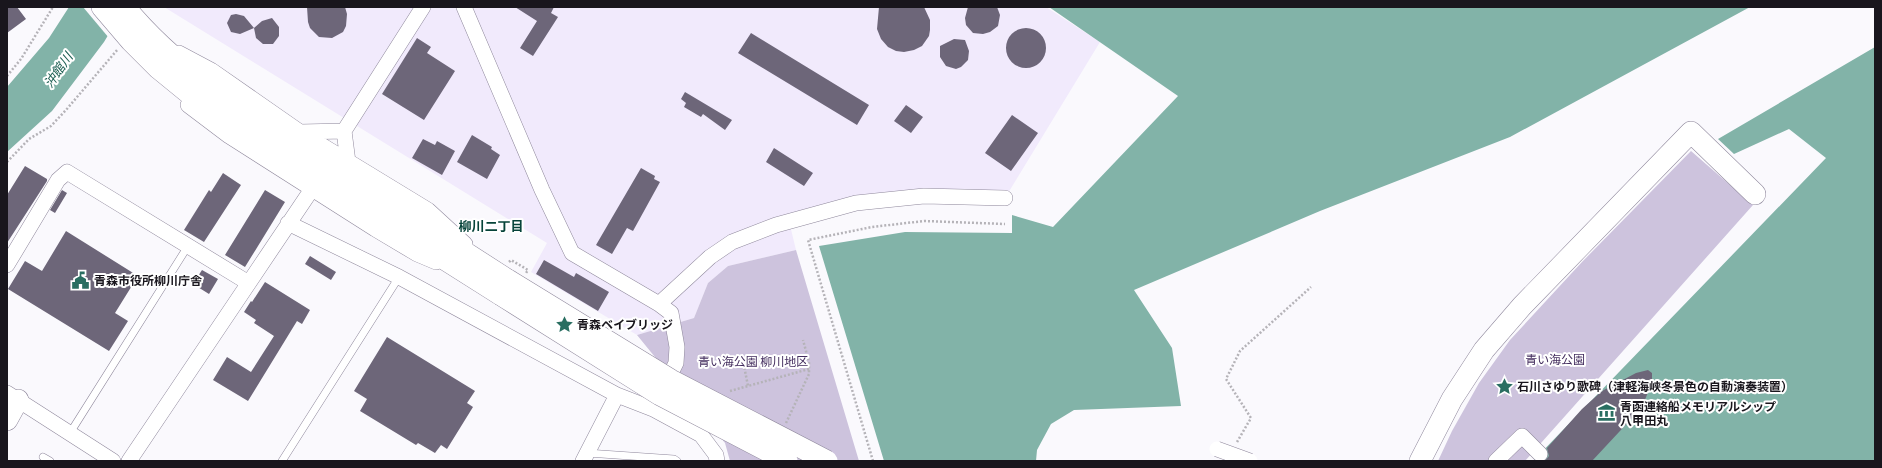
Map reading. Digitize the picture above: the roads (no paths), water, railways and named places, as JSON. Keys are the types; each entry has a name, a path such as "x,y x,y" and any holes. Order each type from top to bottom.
{"street":[{"path":"102,7 123,23 211,70 300,132 428,210 504,276 660,395 787,461"},
{"path":"348,162 344,131 423,7"},
{"path":"464,7 542,190 572,253 659,304 671,313 678,347 676,363 653,410"},
{"path":"123,23 131,41 158,68 196,98 262,144 474,278"},
{"path":"159,42 199,79 504,276 671,380 827,461"},
{"path":"158,68 174,94 229,136 417,254 474,278 504,276"},
{"path":"300,132 344,131"},
{"path":"1420,461 1452,399 1484,350 1522,306 1691,132 1755,194"},
{"path":"7,265 58,180 67,172 248,282"},
{"path":"129,461 312,189"},
{"path":"659,304 710,257 732,242 776,225 856,203 924,196 1005,198"},
{"path":"288,223 399,277 617,395 653,410 701,435 716,455 717,461"},
{"path":"585,457 617,395"},
{"path":"7,420 13,396 113,461"},
{"path":"1496,461 1522,436 1540,454"},
{"path":"1217,449 1250,461"}],"lane":[{"path":"70,433 188,246"},
{"path":"282,461 399,277"},
{"path":"585,457 674,459 677,461"}],"water":[{"name":"沖館川","path":"69,7 125,7 104,42 52,111 7,152 7,87 49,38"},
{"path":"1049,7 1750,7 1510,137 1320,211 1134,290 1172,348 1181,406 1074,410 1051,424 1037,450 1036,461 884,461 819,246 905,232 1012,233 1012,215 1053,227 1178,96"},
{"path":"1875,47 1875,461 1533,461 1826,158 1789,129 1734,154 1718,139"}],"place":[{"name":"青森市役所柳川庁舎","path":"81,280"},
{"name":"青森ベイブリッジ","path":"564,324"},
{"name":"石川さゆり歌碑（津軽海峡冬景色の自動演奏装置）","path":"1504,386"},
{"name":"青函連絡船メモリアルシップ 八甲田丸","path":"1607,413"}],"district":[{"name":"柳川二丁目","path":"491,226"}],"park label":[{"name":"青い海公園","path":"1555,359"},
{"name":"青い海公園 柳川地区","path":"753,361"}]}
